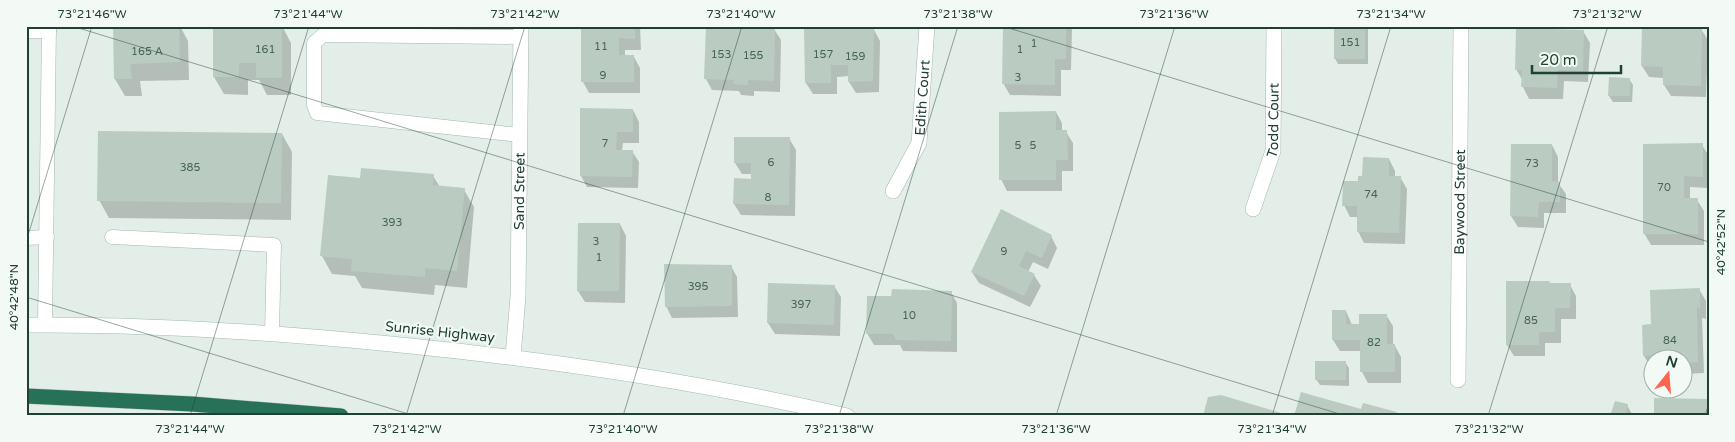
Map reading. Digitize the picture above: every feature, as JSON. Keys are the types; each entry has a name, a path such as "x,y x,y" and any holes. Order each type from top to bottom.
{"highway":[{"path":"26,396 192,404 341,416"}],"street":[{"name":"Edith Court","path":"893,191 919,142 928,26"},
{"name":"Todd Court","path":"1254,209 1273,151 1274,26"},
{"name":"Baywood Street","path":"1458,380 1461,26"},
{"name":"Sand Street","path":"513,356 518,297 521,32"},
{"name":"Sunrise Highway","path":"26,325 272,333 513,356 678,382 846,416"}],"lane":[{"path":"26,30 49,28 45,325"},
{"path":"519,135 317,113 314,105 314,43 323,35 521,32"},
{"path":"26,238 47,237"},
{"path":"112,237 274,245 272,333"}],"building":[{"path":"113,26 179,26 180,62 130,64 132,79 114,79"},
{"path":"213,26 282,26 282,78 256,78 256,63 239,63 239,77 213,77"},
{"path":"581,26 635,26 635,39 619,38 619,55 634,55 634,82 581,82"},
{"path":"1003,26 1066,26 1066,59 1055,59 1055,85 1002,84"},
{"path":"1334,26 1365,26 1365,59 1334,59"},
{"path":"1642,26 1702,27 1701,86 1663,85 1663,67 1641,66"},
{"path":"706,27 775,28 774,81 748,80 748,85 733,84 734,80 704,79"},
{"path":"874,28 873,81 848,82 848,65 831,65 831,83 805,83 804,29"},
{"path":"1516,28 1584,30 1583,71 1558,70 1557,88 1521,87 1522,70 1515,70"},
{"path":"1609,77 1630,78 1630,96 1608,96"},
{"path":"580,108 633,109 633,132 617,132 616,150 633,150 632,177 580,176"},
{"path":"1056,111 1056,130 1067,130 1068,160 1056,160 1056,180 999,180 999,112"},
{"path":"98,131 282,133 281,203 97,201"},
{"path":"734,137 790,137 789,205 733,204 734,178 751,179 751,163 734,163"},
{"path":"1703,143 1703,177 1684,176 1684,198 1698,198 1698,234 1643,234 1643,144"},
{"path":"1511,144 1552,144 1552,181 1560,182 1560,202 1539,202 1538,217 1510,216"},
{"path":"1363,157 1389,158 1389,176 1401,176 1399,233 1357,232 1357,206 1342,206 1343,181 1358,181 1358,176 1362,176"},
{"path":"361,168 434,174 433,185 465,188 457,271 425,268 425,277 351,271 352,259 320,256 328,175 360,178"},
{"path":"1001,209 1052,235 1042,258 1026,251 1019,266 1035,274 1024,296 971,272"},
{"path":"578,223 620,223 619,291 577,291"},
{"path":"664,264 732,265 732,306 665,307"},
{"path":"1506,281 1571,283 1570,308 1555,308 1555,332 1539,332 1539,345 1506,345"},
{"path":"768,283 835,285 834,325 767,323"},
{"path":"1700,288 1700,308 1697,307 1698,362 1692,362 1692,350 1643,350 1642,325 1651,324 1650,290"},
{"path":"892,289 952,291 951,341 896,340 893,334 866,334 867,296 891,296"},
{"path":"1332,310 1346,310 1346,324 1359,324 1359,314 1387,314 1387,344 1395,344 1395,372 1360,372 1360,340 1332,340"},
{"path":"1315,361 1346,361 1346,380 1315,380"},
{"path":"1301,392 1361,409 1363,403 1397,412 1396,416 1294,416"},
{"path":"1221,395 1281,413 1280,416 1203,416 1208,397"},
{"path":"1709,399 1709,413 1654,413 1654,400"},
{"path":"1615,401 1628,404 1625,416 1610,416"}]}
